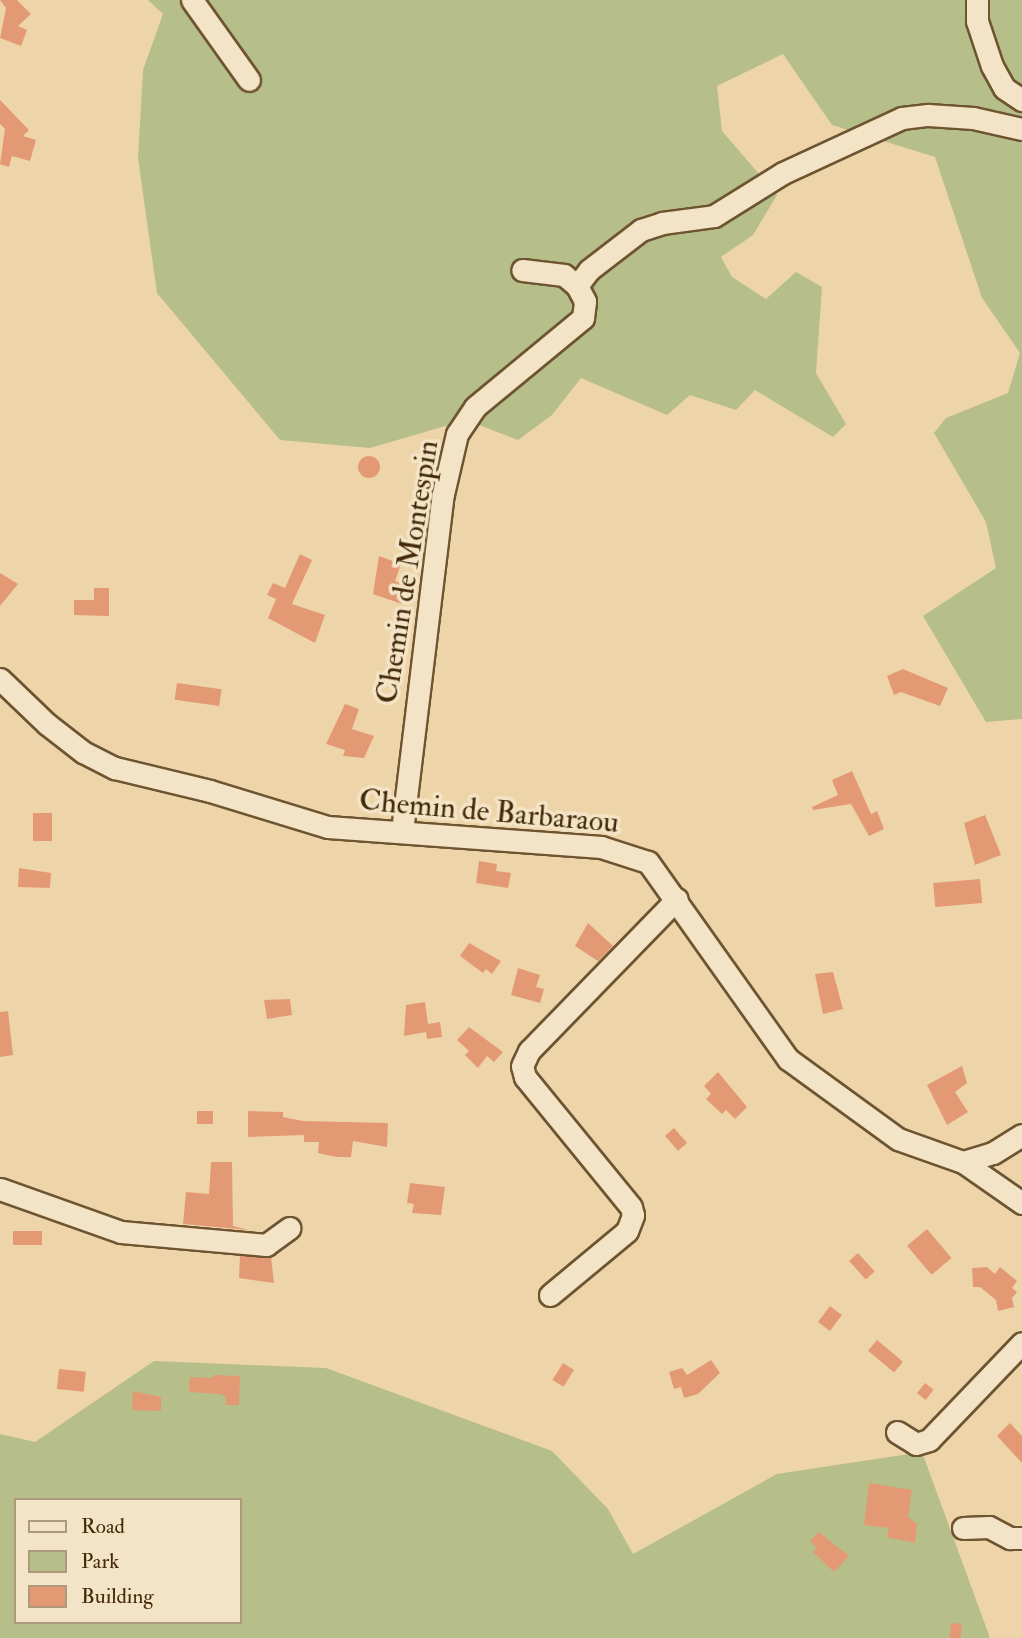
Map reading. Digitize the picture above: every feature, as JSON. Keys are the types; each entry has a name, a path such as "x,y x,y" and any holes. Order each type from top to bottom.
{"street":[{"path":"192,0 249,80"},
{"path":"977,0 977,20 992,65 1004,88 1022,100"},
{"path":"522,270 564,275 577,286 589,270 641,230 662,223 714,216 783,173 902,118 928,115 973,118 1022,128"},
{"name":"Chemin de Montespin","path":"402,831 443,494 457,434 475,407 583,318 584,301 577,286"},
{"name":"Chemin de Barbaraou","path":"0,679 47,724 83,752 115,768 210,791 328,827 622,851 648,862 677,899 788,1059 898,1139 963,1162 1022,1203"},
{"path":"550,1295 627,1231 633,1215 631,1207 525,1077 522,1066 530,1051 677,899"},
{"path":"963,1162 993,1153 1022,1135"},
{"path":"0,1189 121,1232 266,1245 289,1228"},
{"path":"897,1432 916,1444 929,1440 968,1404 1022,1343"},
{"path":"963,1528 989,1527 1010,1538 1022,1538"}],"green space":[{"path":"148,0 1022,0 1022,719 986,722 923,616 996,568 986,522 934,433 946,418 1008,393 1020,353 982,298 935,157 832,125 783,54 717,86 722,131 777,195 753,235 721,257 732,277 766,299 796,272 822,287 816,373 846,424 833,437 755,390 736,410 690,395 667,415 581,378 552,415 518,440 466,420 370,448 280,440 157,293 138,158 143,70 163,14"},
{"path":"154,1361 326,1368 552,1451 608,1509 633,1554 777,1474 922,1452 990,1638 0,1638 0,1434 35,1442"}],"building":[{"path":"0,0 17,0 31,14 18,26 27,30 21,46 0,38 6,8"},
{"path":"0,100 29,130 23,136 36,140 30,161 12,156 9,167 0,164 5,129 0,124"},
{"path":"369,456 377,459 380,467 377,475 369,478 361,475 358,467 361,459"},
{"path":"300,554 312,560 292,604 325,615 315,643 268,618 276,599 267,595 273,583 285,588"},
{"path":"379,556 401,564 395,581 408,586 402,604 373,594"},
{"path":"0,573 18,584 0,606"},
{"path":"94,588 109,588 109,616 74,615 74,600 94,600"},
{"path":"903,669 948,688 940,706 901,692 894,695 887,676"},
{"path":"177,683 222,689 219,706 175,700"},
{"path":"345,704 359,709 352,729 374,736 364,758 343,756 345,750 326,744"},
{"path":"852,771 871,814 877,811 884,829 869,836 851,804 813,810 812,807 838,795 832,780"},
{"path":"33,813 52,813 52,841 33,841"},
{"path":"985,815 1001,855 975,865 964,823"},
{"path":"479,861 497,864 496,871 511,873 508,888 476,883"},
{"path":"19,868 51,873 50,888 18,887"},
{"path":"980,879 982,903 935,907 933,883"},
{"path":"588,923 613,946 598,961 575,946"},
{"path":"469,943 501,961 492,974 486,969 483,973 460,956"},
{"path":"518,968 540,975 536,987 544,989 540,1003 511,995"},
{"path":"833,972 843,1009 823,1014 815,974"},
{"path":"290,999 292,1015 267,1019 264,1000"},
{"path":"425,1002 428,1024 440,1022 442,1037 427,1039 426,1032 404,1036 406,1005"},
{"path":"8,1011 13,1055 0,1057 0,1012"},
{"path":"469,1027 503,1052 494,1062 487,1056 478,1068 465,1055 469,1051 457,1040"},
{"path":"962,1066 967,1083 955,1092 968,1112 947,1125 927,1085"},
{"path":"718,1072 747,1107 735,1119 726,1110 722,1114 706,1099 711,1094 704,1086"},
{"path":"197,1111 213,1111 213,1124 197,1124"},
{"path":"248,1111 283,1112 283,1117 303,1121 388,1123 387,1147 353,1141 351,1157 336,1157 318,1153 319,1142 304,1142 304,1135 248,1137"},
{"path":"674,1128 687,1143 678,1151 665,1136"},
{"path":"211,1162 232,1162 233,1226 249,1230 183,1224 186,1192 209,1194"},
{"path":"410,1183 445,1187 441,1215 412,1213 414,1204 407,1203"},
{"path":"927,1229 951,1258 932,1275 907,1246"},
{"path":"13,1231 42,1231 42,1245 13,1245"},
{"path":"858,1253 875,1272 866,1280 849,1261"},
{"path":"240,1256 271,1257 274,1283 239,1278"},
{"path":"987,1267 995,1274 1000,1267 1017,1281 1012,1288 1017,1292 1012,1298 1014,1307 998,1311 996,1300 980,1287 973,1287 972,1268"},
{"path":"830,1306 842,1315 830,1331 818,1322"},
{"path":"877,1340 903,1362 894,1373 868,1351"},
{"path":"711,1360 720,1373 698,1394 684,1398 681,1387 674,1389 669,1372 682,1368 687,1375"},
{"path":"563,1363 574,1370 563,1387 552,1380"},
{"path":"59,1369 86,1372 84,1392 57,1389"},
{"path":"213,1375 240,1376 239,1405 226,1405 226,1397 220,1394 189,1392 190,1377 213,1378"},
{"path":"925,1383 934,1390 926,1400 917,1393"},
{"path":"133,1391 161,1397 161,1411 132,1410"},
{"path":"1010,1423 1022,1436 1022,1463 997,1436"},
{"path":"869,1483 912,1490 908,1517 917,1524 915,1543 887,1537 889,1528 864,1525"},
{"path":"819,1532 849,1556 834,1572 813,1552 817,1548 810,1541"},
{"path":"951,1623 962,1624 961,1638 950,1638"}]}
